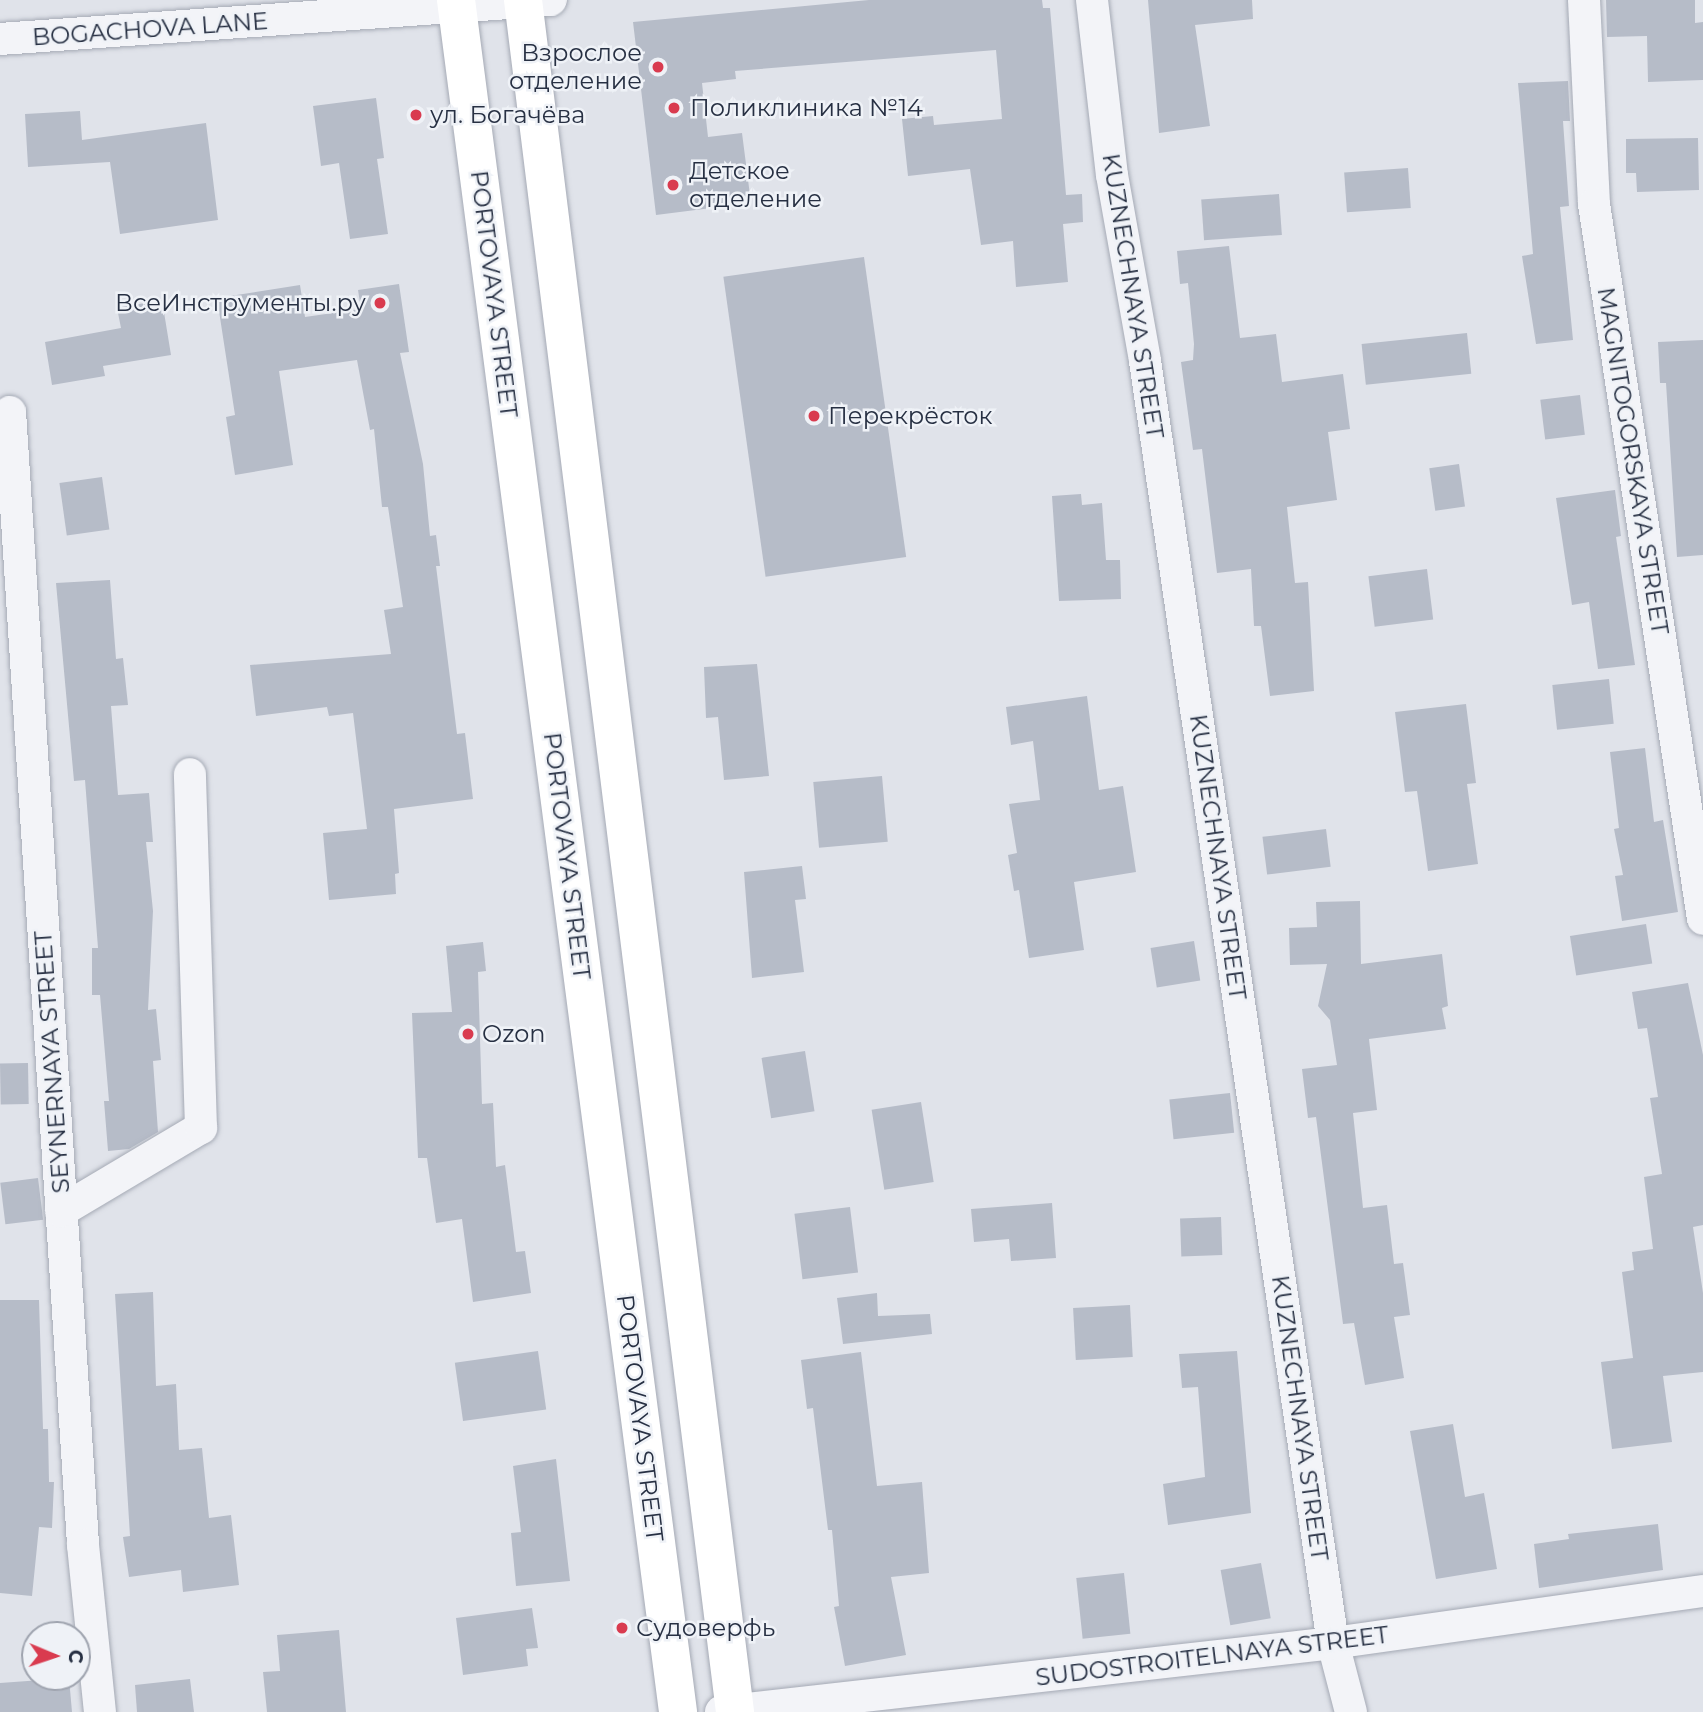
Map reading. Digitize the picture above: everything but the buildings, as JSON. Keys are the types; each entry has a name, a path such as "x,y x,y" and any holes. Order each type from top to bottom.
{"main road":[{"path":"533,1 730,1711"},
{"name":"PORTOVAYA STREET","path":"456,5 678,1712"}],"street":[{"name":"KUZNECHNAYA STREET","path":"1092,0 1112,174 1145,361 1334,1643 1351,1712"},
{"name":"MAGNITOGORSKAYA STREET","path":"1584,0 1594,204 1703,919"},
{"name":"BOGACHOVA LANE","path":"0,39 533,1"},
{"name":"SEYNERNAYA STREET","path":"10,412 83,1545 100,1712"},
{"path":"61,1210 201,1128 190,774"},
{"name":"SUDOSTROITELNAYA STREET","path":"730,1711 1334,1643 1703,1591"}],"place":[{"name":"Взрослое отделение","path":"658,67"},
{"name":"Поликлиника №14","path":"674,108"},
{"name":"ул. Богачёва","path":"416,115"},
{"name":"Детское отделение","path":"673,185"},
{"name":"ВсеИнструменты.ру","path":"380,303"},
{"name":"Перекрёсток","path":"814,416"},
{"name":"Ozon","path":"468,1034"},
{"name":"Судоверфь","path":"622,1628"}]}
